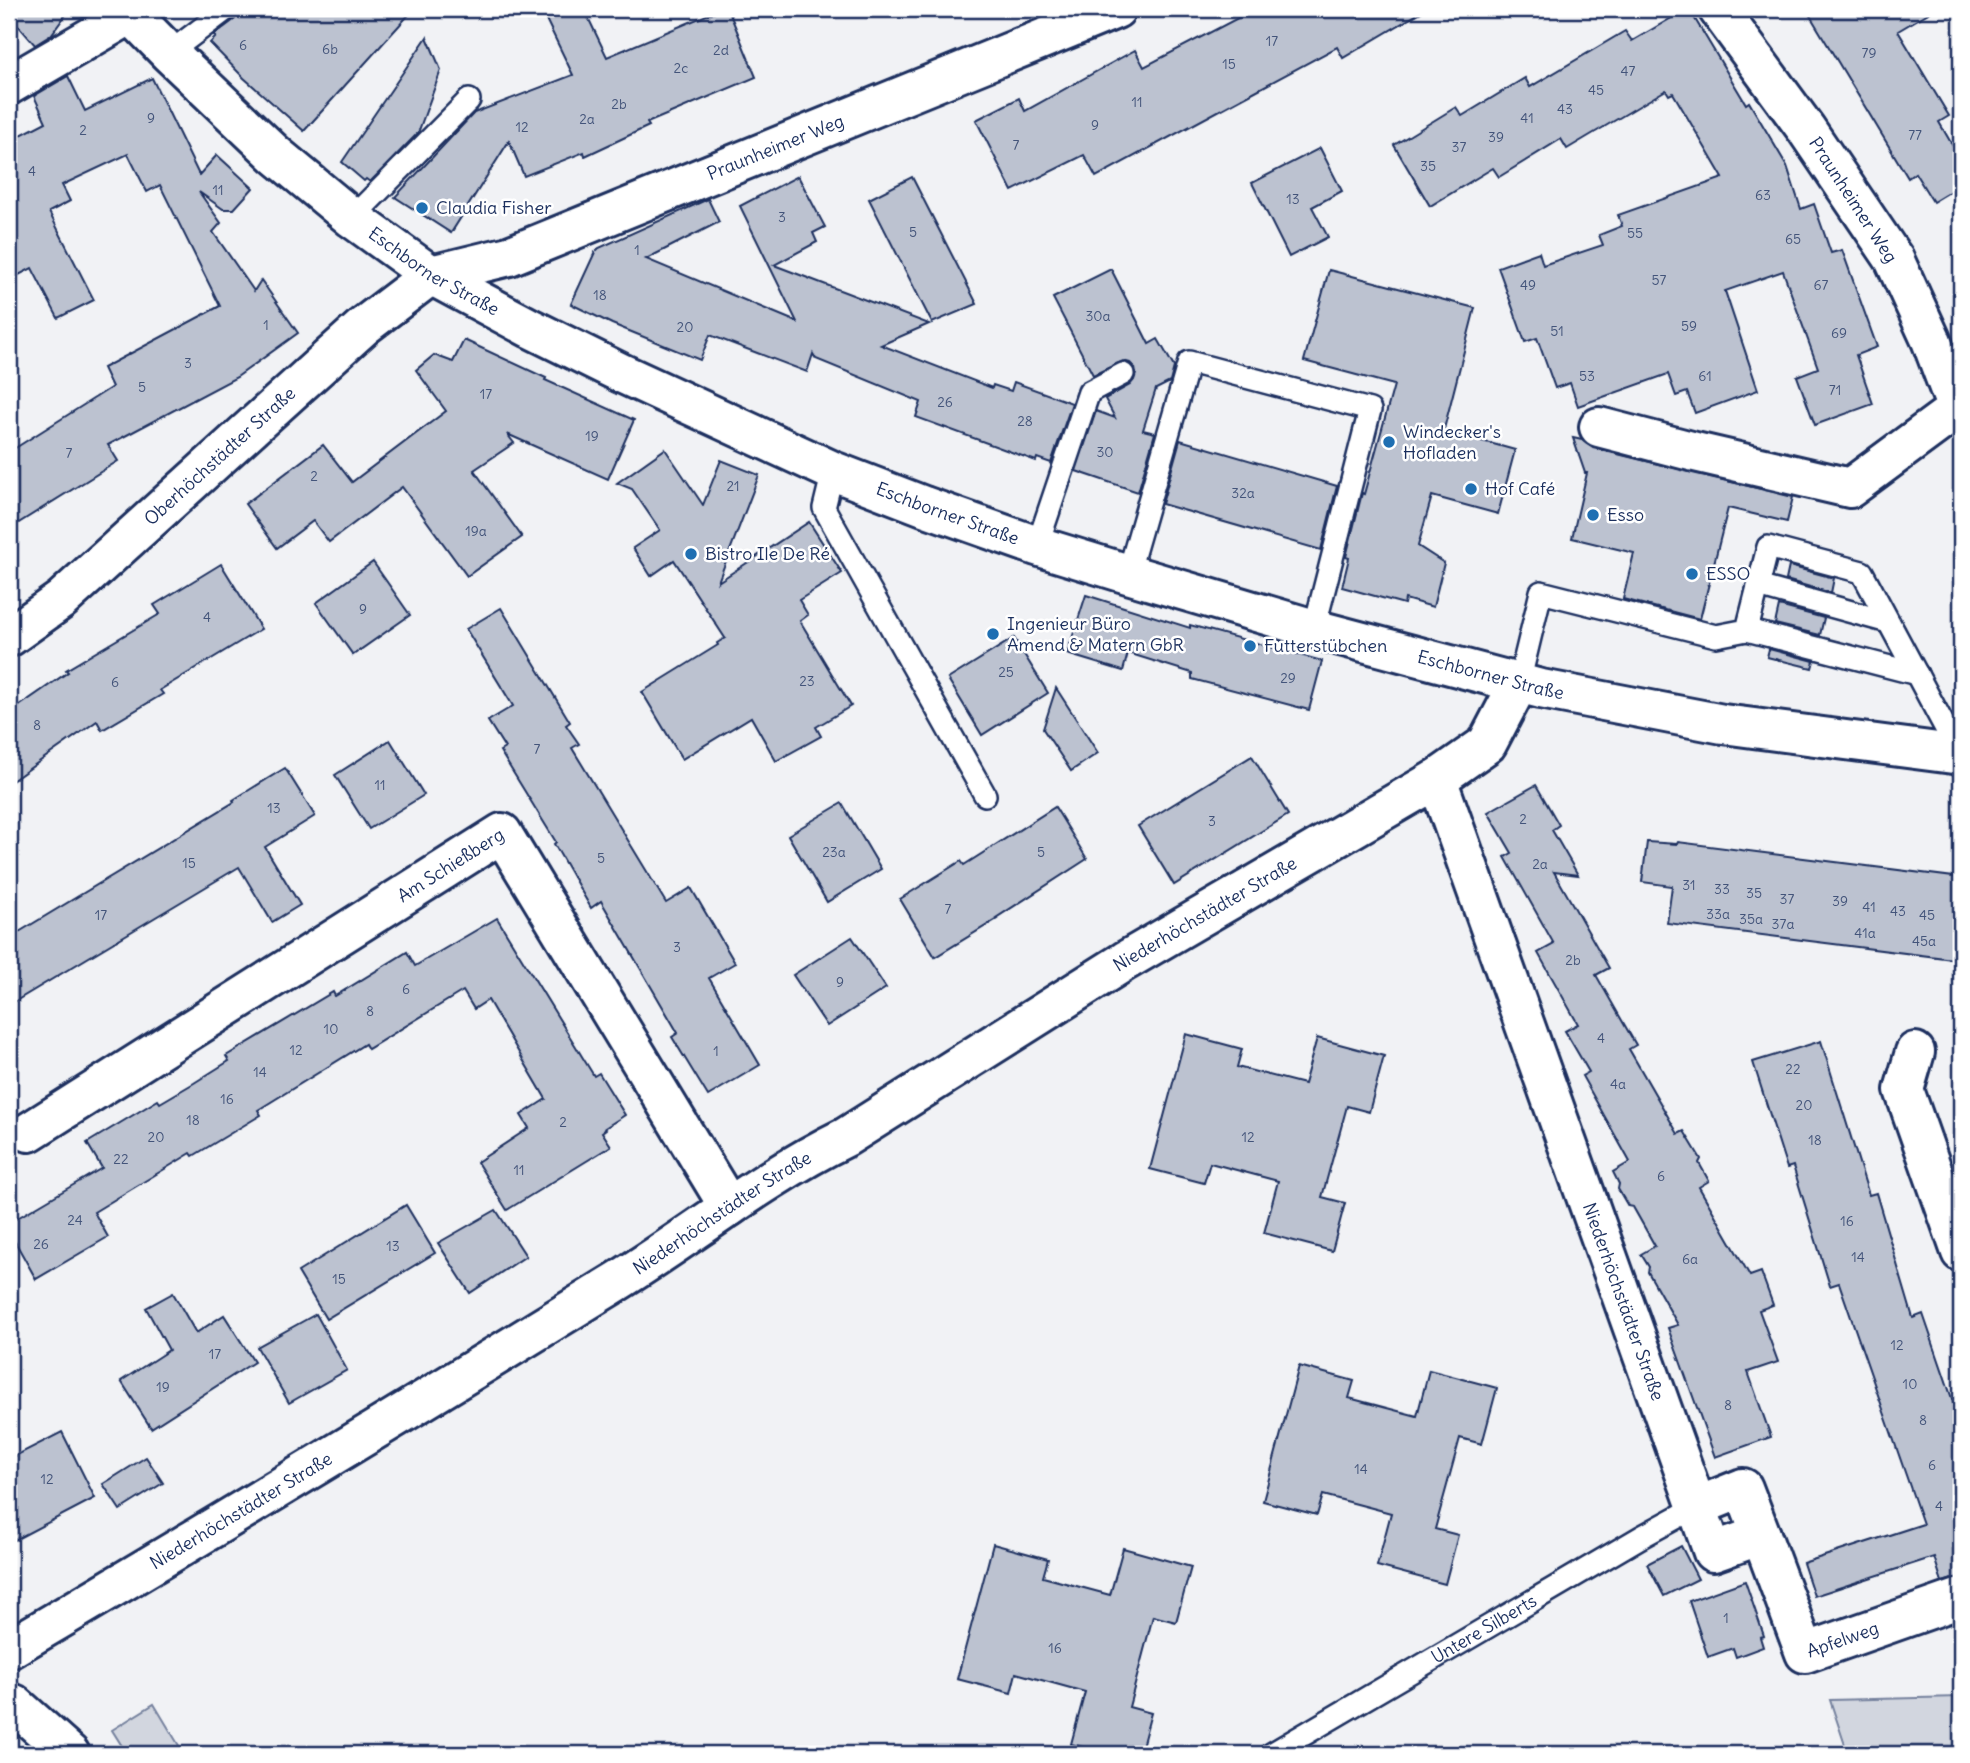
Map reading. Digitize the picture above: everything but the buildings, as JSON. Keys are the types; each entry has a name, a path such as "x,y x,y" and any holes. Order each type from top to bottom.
{"street":[{"name":"Praunheimer Weg","path":"1599,427 1850,488 1959,409 1894,259 1806,129 1718,9"},
{"name":"Eschborner Straße","path":"128,11 276,155 352,218 431,275 621,373 833,471 1037,546 1314,629 1541,689 1724,724 1960,755"},
{"path":"9,85 128,11"},
{"name":"Praunheimer Weg","path":"431,275 509,256 1105,11"},
{"name":"Oberhöchstädter Straße","path":"9,637 61,600 364,326 431,275"},
{"name":"Niederhöchstädter Straße","path":"9,1649 602,1291 729,1206 816,1152 846,1137 1125,961 1437,779 1487,744 1519,683"},
{"name":"Niederhöchstädter Straße","path":"1437,779 1696,1507"},
{"name":"Am Schießberg","path":"29,1132 502,833 729,1206"},
{"path":"1915,1052 1904,1090 1961,1252"},
{"name":"Apfelweg","path":"1696,1507 1713,1552 1761,1535 1805,1653 1961,1598"},
{"path":"11,1699 38,1754"},
{"path":"11,1699 70,1754"}],"lane":[{"path":"169,53 227,9"},
{"path":"352,218 469,100"},
{"path":"1128,574 1189,362 1370,410 1314,629"},
{"path":"1037,546 1089,392 1123,374"},
{"path":"833,471 824,508 985,795"},
{"path":"1747,630 1768,547 1861,572 1960,755"},
{"path":"1758,586 1888,622"},
{"path":"1519,683 1541,592 1716,636 1747,630 1917,674"},
{"name":"Untere Silberts","path":"1271,1754 1696,1507"}],"shaded area":[{"path":"1961,1697 1961,1754 1848,1754 1830,1700"},
{"path":"154,1704 184,1754 127,1754 112,1730"}],"place":[{"name":"Claudia Fisher","path":"422,208"},
{"name":"Windecker's Hofladen","path":"1389,442"},
{"name":"Hof Café","path":"1471,489"},
{"name":"Esso","path":"1593,515"},
{"name":"Bistro Ile De Ré","path":"691,554"},
{"name":"ESSO","path":"1692,574"},
{"name":"Ingenieur Büro Amend & Matern GbR","path":"993,634"},
{"name":"Futterstübchen","path":"1250,646"}]}
